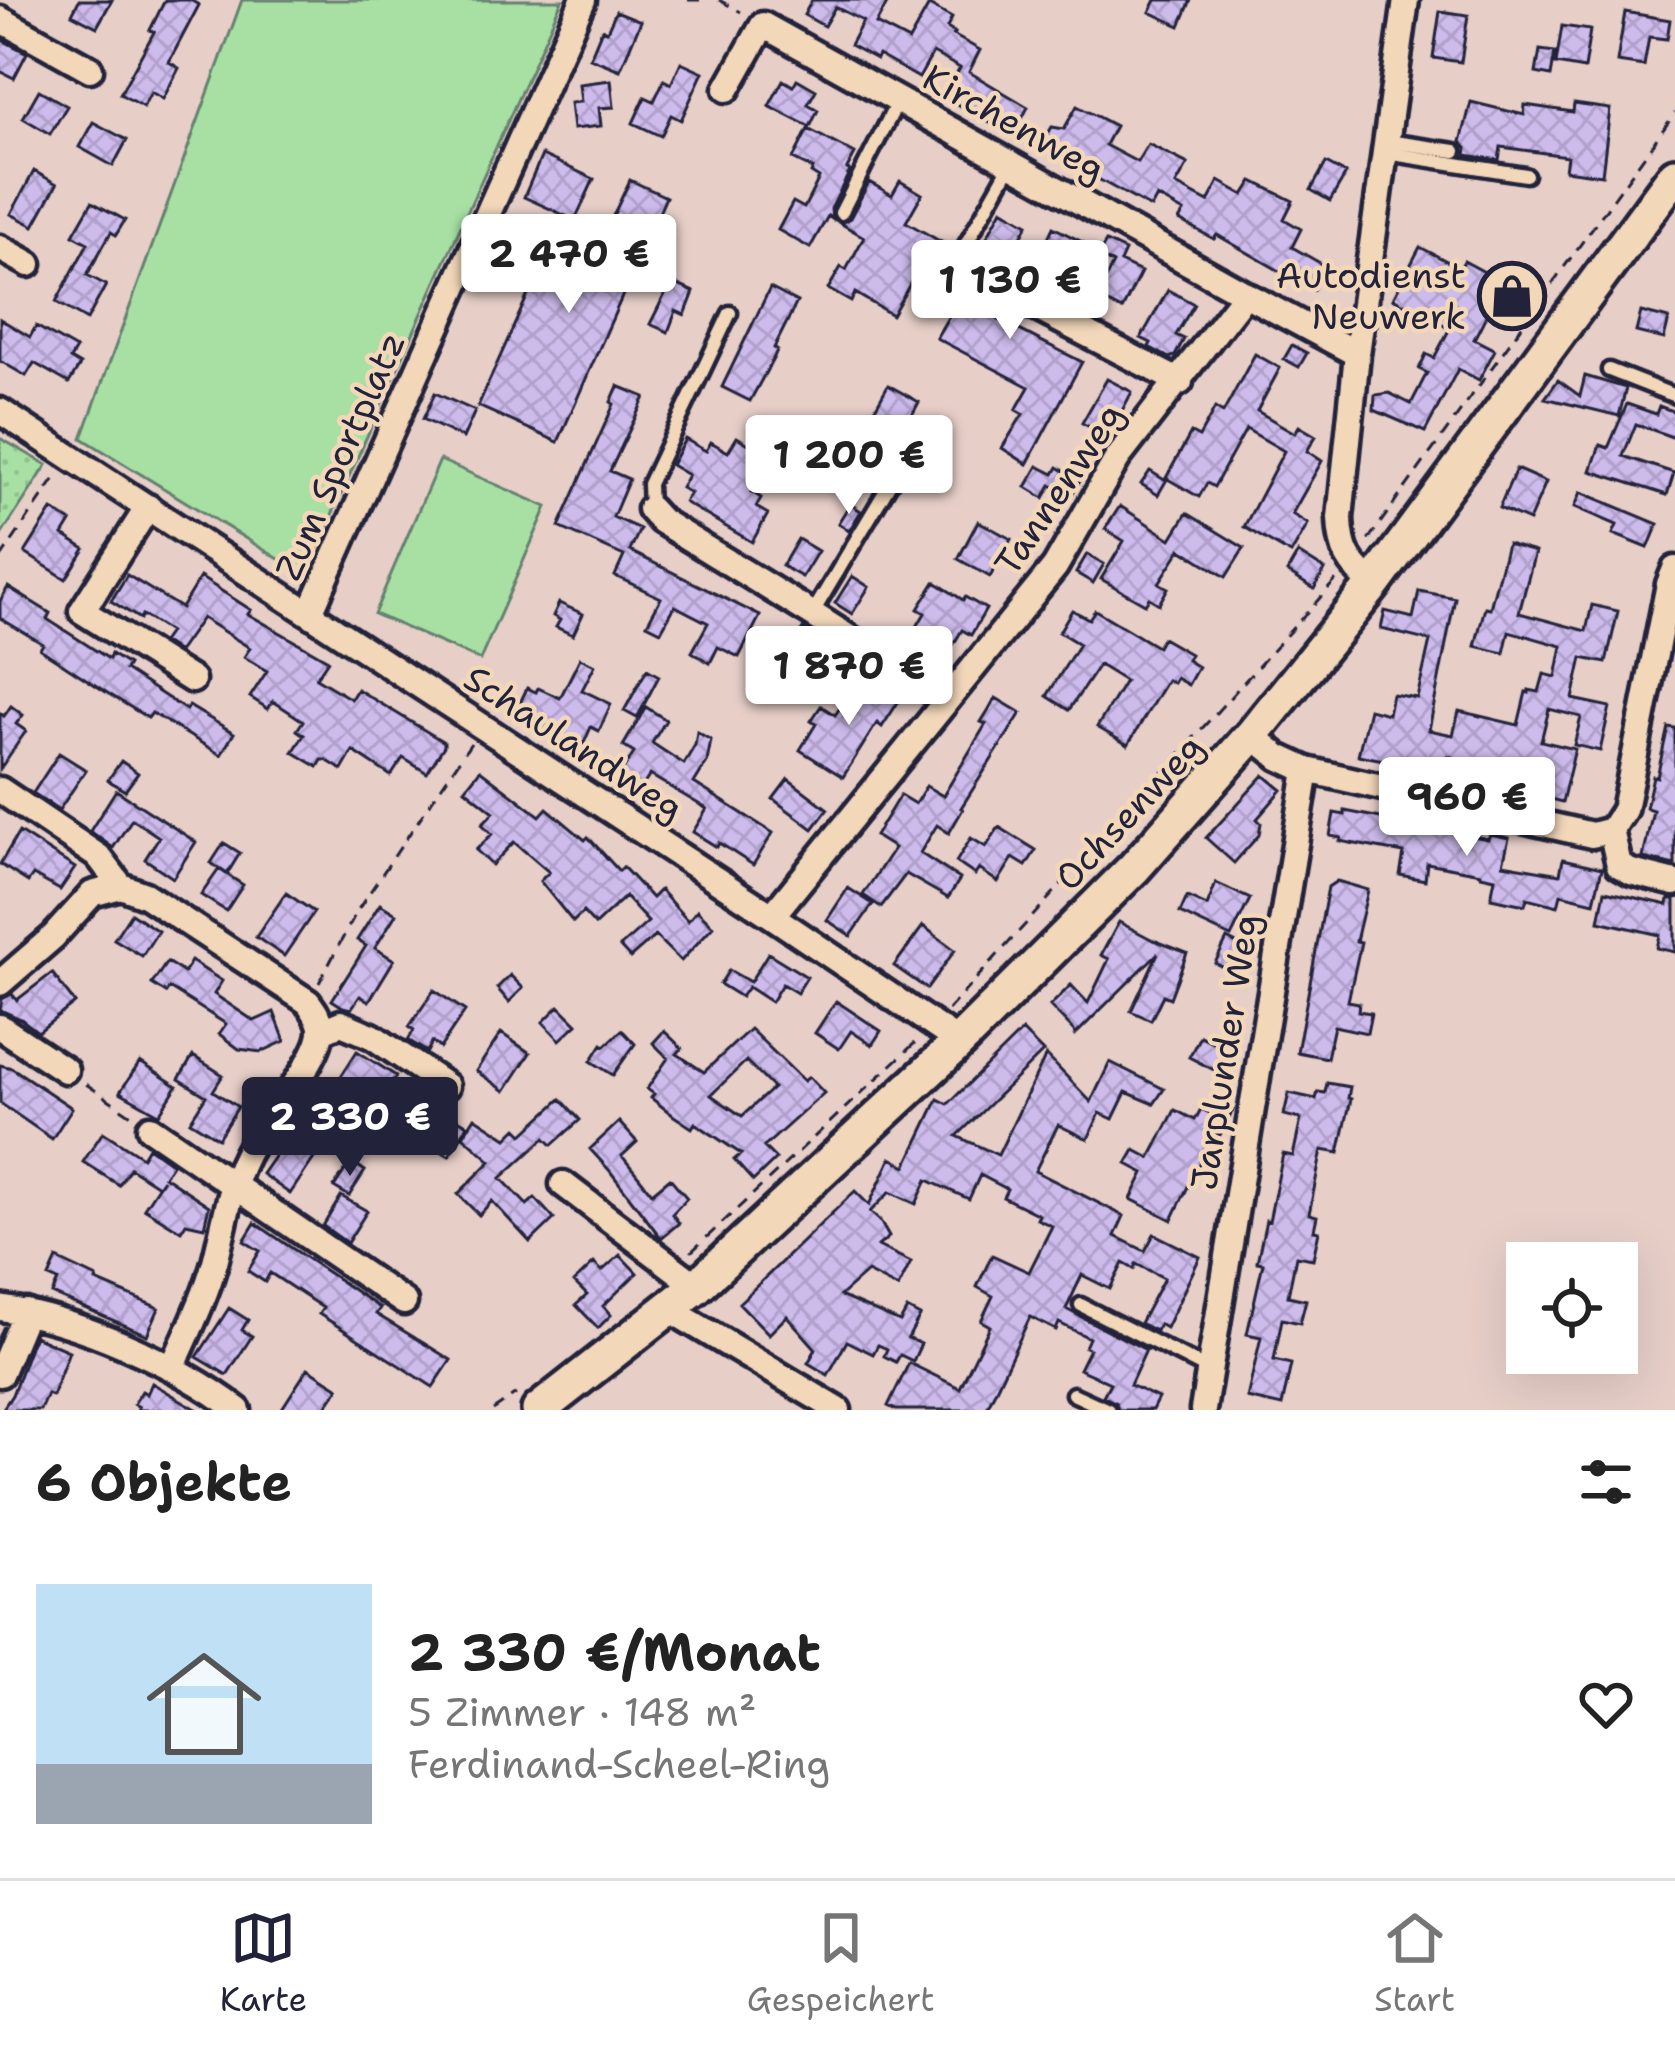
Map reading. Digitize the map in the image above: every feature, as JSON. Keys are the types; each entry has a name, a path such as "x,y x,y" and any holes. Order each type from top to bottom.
{"main road":[{"name":"Ochsenweg","path":"535,1397 682,1286 947,1034 1135,868 1252,735 1362,575 1675,175"}],"street":[{"name":"Zum Sportplatz","path":"310,613 583,0"},
{"path":"1362,575 1340,544 1340,518 1357,354 1406,0"},
{"path":"0,19 90,69"},
{"path":"727,89 764,25"},
{"name":"Kirchenweg","path":"764,25 1357,354"},
{"path":"0,248 29,264"},
{"name":"Tannenweg","path":"772,916 1055,567 1117,459 1245,294"},
{"name":"Tannenweg","path":"1031,305 1180,382"},
{"name":"Schaulandweg","path":"0,411 947,1034"},
{"path":"148,507 82,611 192,680"},
{"path":"650,509 661,521 946,700"},
{"path":"1252,735 1279,758 1307,770 1592,835 1611,830 1624,810 1675,569"},
{"name":"Jarplunder Weg","path":"1203,1410 1307,770"},
{"path":"0,790 99,857 121,886 145,895 308,1002 322,1031 315,1053 249,1149 234,1185 207,1286 172,1366"},
{"path":"1611,830 1619,865 1675,883"},
{"path":"0,983 53,938 92,894 121,886"},
{"path":"322,1031 340,1023 372,1036 446,1086"},
{"path":"0,1027 64,1070"},
{"path":"150,1128 404,1302"},
{"path":"562,1184 682,1286 684,1318 838,1410"},
{"path":"0,1308 26,1312 172,1366 224,1406"},
{"path":"0,1374 26,1312"}],"lane":[{"path":"841,213 899,100"},
{"path":"1386,147 1455,151"},
{"path":"1386,147 1526,176"},
{"path":"938,294 1011,163"},
{"path":"650,509 649,484 730,313"},
{"path":"1609,370 1675,396"},
{"path":"812,614 895,475"},
{"path":"1081,1304 1210,1370"},
{"path":"1073,1394 1108,1410"}],"path":[{"path":"688,0 701,0"},
{"path":"718,0 764,25"},
{"path":"682,1286 947,1034 1362,575 1675,113"},
{"path":"0,559 71,456"},
{"path":"308,1002 357,911 482,727"},
{"path":"64,1070 150,1128"},
{"path":"493,1410 535,1397"}],"green space":[{"path":"242,0 562,0 305,575 82,438"},
{"path":"0,438 47,465 0,537"},
{"path":"440,460 547,507 480,660 374,614"}],"building":[{"path":"79,0 112,0 97,27 72,14"},
{"path":"165,0 190,0 199,5 169,62 179,68 163,99 151,92 143,107 120,94 154,32 150,30"},
{"path":"812,0 889,0 876,24 909,41 929,5 952,18 947,28 953,35 980,50 969,72 1028,107 1013,136 944,97 960,68 933,53 919,78 878,55 876,59 850,45 863,21 835,7 824,26 804,15"},
{"path":"1156,0 1191,0 1180,26 1150,12"},
{"path":"616,11 641,21 620,70 590,58"},
{"path":"1440,11 1468,15 1461,62 1433,58"},
{"path":"1625,12 1670,20 1667,39 1649,37 1644,66 1617,62"},
{"path":"1562,26 1590,30 1584,69 1556,64"},
{"path":"0,39 27,53 14,78 0,71"},
{"path":"1540,50 1555,52 1551,76 1536,73"},
{"path":"681,62 703,72 681,120 671,115 661,136 633,123 645,97 654,101 664,80 671,84"},
{"path":"797,79 816,90 808,104 818,110 810,127 769,106 783,80 793,86"},
{"path":"611,80 614,107 599,108 601,126 573,129 570,103 581,102 579,84"},
{"path":"39,90 67,106 50,134 23,118"},
{"path":"1471,102 1524,115 1525,105 1573,112 1574,104 1610,109 1602,175 1565,170 1567,156 1501,147 1499,160 1466,155 1461,142"},
{"path":"1077,106 1115,126 1105,145 1137,162 1148,144 1188,164 1176,185 1208,202 1219,181 1244,195 1253,181 1293,201 1284,219 1301,229 1292,247 1327,267 1313,290 1217,235 1214,239 1179,220 1184,212 1157,197 1151,208 1045,150 1048,145 1043,142 1052,127 1064,129"},
{"path":"93,122 127,140 113,166 79,147"},
{"path":"808,129 855,154 831,209 832,219 828,216 810,248 778,230 793,202 804,208 819,178 811,173 813,169 793,159"},
{"path":"542,155 594,179 575,220 524,197"},
{"path":"1326,163 1346,174 1330,201 1311,190"},
{"path":"34,171 57,184 34,226 11,214"},
{"path":"630,180 666,197 558,442 478,406 562,219 603,237"},
{"path":"900,181 922,194 906,222 952,248 933,281 917,272 892,315 855,293 851,302 828,289 841,267 846,270 864,237 840,223 850,218 869,182 892,195"},
{"path":"92,202 125,220 116,235 111,232 87,275 106,285 87,320 56,302 88,243 73,235"},
{"path":"1002,209 1028,224 978,309 1082,362 1027,464 1002,448 1023,414 1016,410 1029,387 936,338 975,271 970,269"},
{"path":"1053,227 1084,243 1067,279 1041,266 1052,245 1046,242"},
{"path":"1106,242 1125,251 1120,262 1141,272 1122,310 1096,297 1113,264 1098,256"},
{"path":"1420,247 1460,268 1464,261 1518,290 1504,316 1490,308 1474,339 1495,350 1479,380 1458,369 1425,432 1374,410 1375,395 1389,393 1411,404 1427,373 1419,369 1426,354 1434,358 1450,328 1393,298"},
{"path":"671,282 694,292 685,315 676,311 668,332 650,324"},
{"path":"770,288 797,302 750,401 722,387"},
{"path":"1168,290 1194,304 1176,335 1184,339 1169,358 1141,338"},
{"path":"1641,312 1669,319 1664,339 1636,332"},
{"path":"0,319 30,337 36,326 76,349 70,359 80,365 69,383 34,363 26,376 0,361"},
{"path":"1292,345 1307,353 1299,367 1284,359"},
{"path":"1255,354 1280,368 1257,411 1295,433 1299,426 1316,436 1307,451 1322,461 1292,514 1308,524 1291,554 1244,527 1284,451 1246,429 1214,487 1207,483 1199,497 1166,478 1191,433 1199,437 1215,408 1223,413"},
{"path":"1585,376 1626,388 1619,416 1545,398 1558,380 1580,396"},
{"path":"1107,379 1132,392 1108,437 1082,423"},
{"path":"888,385 919,402 898,441 867,423"},
{"path":"618,386 645,397 610,471 629,479 613,517 640,529 630,551 760,616 739,657 718,647 710,663 692,652 708,623 675,606 661,631 647,624 661,598 615,576 624,556 559,527"},
{"path":"435,393 475,411 463,438 423,419"},
{"path":"1627,404 1656,414 1659,406 1675,412 1675,438 1636,424 1623,456 1674,473 1667,495 1591,471 1600,445 1608,448"},
{"path":"737,437 762,452 759,457 770,463 752,492 761,498 756,507 768,514 752,542 684,502 690,493 681,488 688,475 671,465 685,439 706,451 711,442 728,452"},
{"path":"1038,466 1054,474 1058,467 1080,481 1071,496 1051,485 1044,498 1026,487"},
{"path":"1516,469 1546,482 1529,521 1499,508"},
{"path":"1150,471 1166,481 1158,495 1141,484"},
{"path":"1581,492 1658,524 1648,548 1613,534 1617,525 1575,507"},
{"path":"850,504 861,511 849,531 838,523"},
{"path":"1120,506 1171,539 1187,513 1244,548 1226,577 1181,549 1159,583 1168,588 1159,604 1149,598 1145,604 1101,579 1124,541 1105,529"},
{"path":"52,510 71,522 63,535 85,549 66,579 25,553"},
{"path":"978,521 1011,539 990,577 958,559"},
{"path":"798,539 818,551 802,577 782,566"},
{"path":"1507,544 1535,552 1519,613 1586,631 1592,605 1618,611 1606,663 1582,658 1573,699 1610,707 1600,751 1574,745 1581,717 1549,709 1541,741 1575,749 1562,802 1529,794 1533,777 1448,756 1445,772 1358,755 1369,709 1388,714 1392,694 1417,698 1430,641 1381,629 1385,611 1413,618 1419,591 1455,598 1429,730 1453,735 1459,711 1518,725 1526,692 1539,692 1544,674 1556,677 1562,646 1509,631 1504,653 1475,646"},
{"path":"1298,553 1325,570 1314,589 1287,572"},
{"path":"1087,554 1104,564 1093,583 1076,573"},
{"path":"127,575 181,608 200,577 251,610 248,614 328,660 316,678 351,699 357,689 444,746 427,773 403,758 391,776 353,751 342,770 326,760 318,767 293,752 304,735 297,730 303,721 273,701 268,709 250,697 267,671 244,657 250,648 202,618 178,652 162,642 169,632 111,601"},
{"path":"852,576 869,587 852,614 835,603"},
{"path":"935,582 986,609 971,635 962,630 944,660 908,642 925,613 918,609"},
{"path":"8,587 50,613 47,619 109,659 111,654 128,665 125,670 186,710 189,706 234,733 221,755 152,713 148,718 109,694 0,618 0,601"},
{"path":"559,603 583,614 573,635 556,627 560,620 553,616"},
{"path":"1072,610 1089,619 1095,610 1157,647 1162,638 1190,654 1187,660 1198,667 1188,685 1176,678 1173,683 1167,680 1128,745 1097,727 1125,681 1099,665 1069,710 1047,696 1079,644 1059,632"},
{"path":"803,629 828,645 809,674 784,658"},
{"path":"580,658 595,665 582,690 611,704 599,731 591,727 580,752 513,718 527,688 560,698"},
{"path":"647,669 659,676 637,718 624,711"},
{"path":"882,684 902,696 882,727 877,723 843,777 800,750 821,706 835,715 844,702 852,707 865,685 877,693"},
{"path":"996,698 1021,713 949,833 937,825 920,853 960,879 948,898 906,874 881,907 863,895 894,848 875,836 900,795 915,804 926,786 943,796"},
{"path":"11,706 23,715 16,724 26,731 0,769 0,713 4,716"},
{"path":"646,707 666,720 652,743 684,764 697,732 711,740 707,762 694,783 773,833 753,865 693,832 707,809 650,775 638,793 617,779 634,753 623,746"},
{"path":"1668,727 1675,728 1675,865 1643,858 1653,810 1646,808"},
{"path":"59,753 86,770 59,810 33,793"},
{"path":"121,761 138,773 125,791 108,780"},
{"path":"480,770 540,816 547,808 585,840 588,837 652,898 660,890 688,921 697,910 713,926 681,961 655,936 630,958 620,947 648,922 625,897 595,925 583,912 573,922 540,881 549,872 514,842 492,865 476,850 492,834 482,824 494,812 465,789"},
{"path":"1264,775 1282,790 1257,819 1259,835 1234,863 1206,838"},
{"path":"788,779 828,809 813,829 773,799"},
{"path":"116,790 196,842 173,878 145,859 159,837 132,819 113,848 90,831"},
{"path":"1345,811 1488,839 1490,834 1509,838 1503,864 1560,874 1563,859 1602,868 1594,902 1561,894 1558,906 1527,898 1525,905 1491,898 1495,878 1427,863 1425,880 1400,875 1404,853 1330,836 1334,813 1345,815"},
{"path":"999,827 1036,850 1026,866 1013,858 998,882 956,862 971,838 986,847"},
{"path":"19,832 75,868 60,890 33,875 28,882 0,864"},
{"path":"224,843 240,853 227,874 211,863"},
{"path":"219,869 243,885 226,911 201,895"},
{"path":"1337,881 1368,890 1348,1001 1359,1003 1358,1011 1371,1013 1367,1033 1334,1026 1327,1058 1297,1052 1328,887"},
{"path":"1216,883 1250,899 1231,937 1180,913 1187,897 1207,906"},
{"path":"848,888 873,904 851,936 827,920"},
{"path":"1605,891 1668,905 1669,899 1675,899 1675,952 1657,948 1660,935 1599,921"},
{"path":"286,893 314,912 284,956 256,937"},
{"path":"380,904 396,914 375,948 394,960 369,1001 360,996 351,1009 343,1007 332,1000 366,946 357,940"},
{"path":"131,913 158,931 142,956 114,939"},
{"path":"1119,922 1187,953 1170,998 1163,995 1151,1020 1131,1011 1158,953 1075,1035 1050,1006 1071,985 1088,1003 1109,959 1101,955"},
{"path":"923,926 955,950 927,989 894,966"},
{"path":"1227,939 1246,949 1234,973 1215,963"},
{"path":"768,953 807,977 797,993 782,984 771,1002 748,987 741,997 720,984 729,970 750,982"},
{"path":"191,961 222,981 214,994 254,1021 274,1012 285,1041 261,1052 239,1049 219,1034 226,1024 169,988 166,993 152,984 167,962 184,973"},
{"path":"52,973 75,1003 38,1032 0,1010 2,999 12,994 17,1000"},
{"path":"510,975 523,988 509,1002 497,988"},
{"path":"434,990 465,1011 440,1048 432,1042 427,1052 408,1040 414,1030 409,1027"},
{"path":"836,1001 881,1031 872,1045 851,1031 839,1049 815,1033"},
{"path":"559,1006 577,1024 560,1040 543,1022"},
{"path":"750,1029 804,1081 809,1077 824,1093 764,1147 776,1159 753,1181 734,1160 741,1154 695,1123 692,1128 674,1116 647,1089 668,1058 653,1043 664,1031 682,1048 677,1054 704,1072","holes":["746,1061 773,1088 742,1116 711,1095"]},
{"path":"622,1030 635,1044 613,1075 591,1061 602,1044"},
{"path":"1022,1031 1043,1052 957,1136 998,1155 1046,1055 1091,1102 1110,1062 1164,1089 1154,1104 1126,1092 1113,1119 1100,1113 1088,1139 1058,1125 1035,1171 1124,1216 1115,1236 1145,1251 1154,1234 1200,1257 1166,1328 1159,1324 1156,1331 1140,1323 1164,1278 1136,1264 1134,1269 1123,1263 1110,1289 1082,1275 1066,1309 1146,1350 1130,1385 1158,1398 1152,1410 1118,1410 1116,1403 1103,1396 1110,1383 1079,1369 1089,1338 1059,1323 1056,1330 1030,1317 986,1410 896,1410 888,1406 909,1363 960,1388 990,1326 981,1321 993,1296 977,1287 992,1255 1029,1272 1052,1226 1003,1197 1007,1189 980,1175 969,1199 927,1180 916,1204 890,1192 870,1212 889,1237 878,1246 911,1262 898,1288 867,1272 840,1296 900,1322 907,1309 920,1316 908,1338 921,1344 913,1361 900,1355 896,1362 884,1356 887,1349 878,1345 873,1354 847,1341 828,1375 808,1363 816,1349 787,1316 769,1334 739,1303 855,1191 869,1205 891,1158 906,1166 938,1099 948,1104"},
{"path":"501,1033 530,1053 505,1091 476,1071"},
{"path":"1200,1036 1227,1049 1216,1071 1189,1057"},
{"path":"357,1051 396,1076 393,1080 468,1125 449,1156 338,1081"},
{"path":"193,1056 223,1075 213,1091 238,1107 218,1138 190,1121 206,1096 179,1079"},
{"path":"140,1062 177,1086 159,1114 120,1092"},
{"path":"0,1065 72,1108 52,1139 0,1103"},
{"path":"1327,1083 1350,1087 1351,1099 1339,1153 1322,1150 1309,1214 1317,1216 1314,1230 1319,1231 1313,1259 1296,1256 1288,1296 1306,1300 1300,1323 1282,1319 1274,1360 1291,1364 1282,1406 1247,1398 1261,1337 1247,1334 1263,1263 1257,1262 1283,1154 1293,1156 1301,1119 1284,1115 1289,1093 1316,1099 1318,1092 1325,1093"},
{"path":"561,1099 580,1120 552,1145 545,1138 501,1178 527,1205 535,1198 554,1219 530,1242 492,1201 479,1215 458,1194 491,1161 463,1136 475,1117 507,1138 517,1128 523,1134"},
{"path":"1216,1101 1233,1110 1220,1135 1214,1132 1172,1220 1131,1199 1144,1173 1127,1164 1135,1150 1150,1158 1175,1110 1195,1120 1201,1109 1210,1113"},
{"path":"619,1122 637,1142 622,1156 652,1193 670,1178 687,1198 672,1214 679,1223 661,1238 590,1149"},
{"path":"303,1127 325,1142 290,1194 262,1174 287,1138 293,1142"},
{"path":"103,1132 142,1157 148,1147 172,1164 164,1176 209,1206 204,1227 186,1223 181,1231 144,1208 163,1179 158,1186 130,1168 119,1185 83,1162"},
{"path":"351,1161 365,1171 349,1196 334,1187"},
{"path":"341,1196 367,1211 347,1243 323,1226"},
{"path":"255,1223 380,1308 376,1314 451,1360 433,1387 319,1314 323,1308 270,1273 265,1282 248,1271 260,1251 244,1241"},
{"path":"620,1255 637,1273 603,1306 611,1315 598,1328 576,1305 587,1295 574,1282 594,1263 602,1271"},
{"path":"57,1259 159,1308 147,1335 52,1294 58,1281 49,1277"},
{"path":"229,1308 248,1320 242,1330 252,1336 227,1375 197,1357"},
{"path":"34,1336 69,1351 52,1396 47,1394 40,1410 2,1410 12,1395"},
{"path":"308,1368 339,1388 324,1410 281,1410"},
{"path":"152,1383 198,1410 137,1410 134,1404"}],"place":[{"name":"Autodienst Neuwerk","path":"1512,296"}]}
